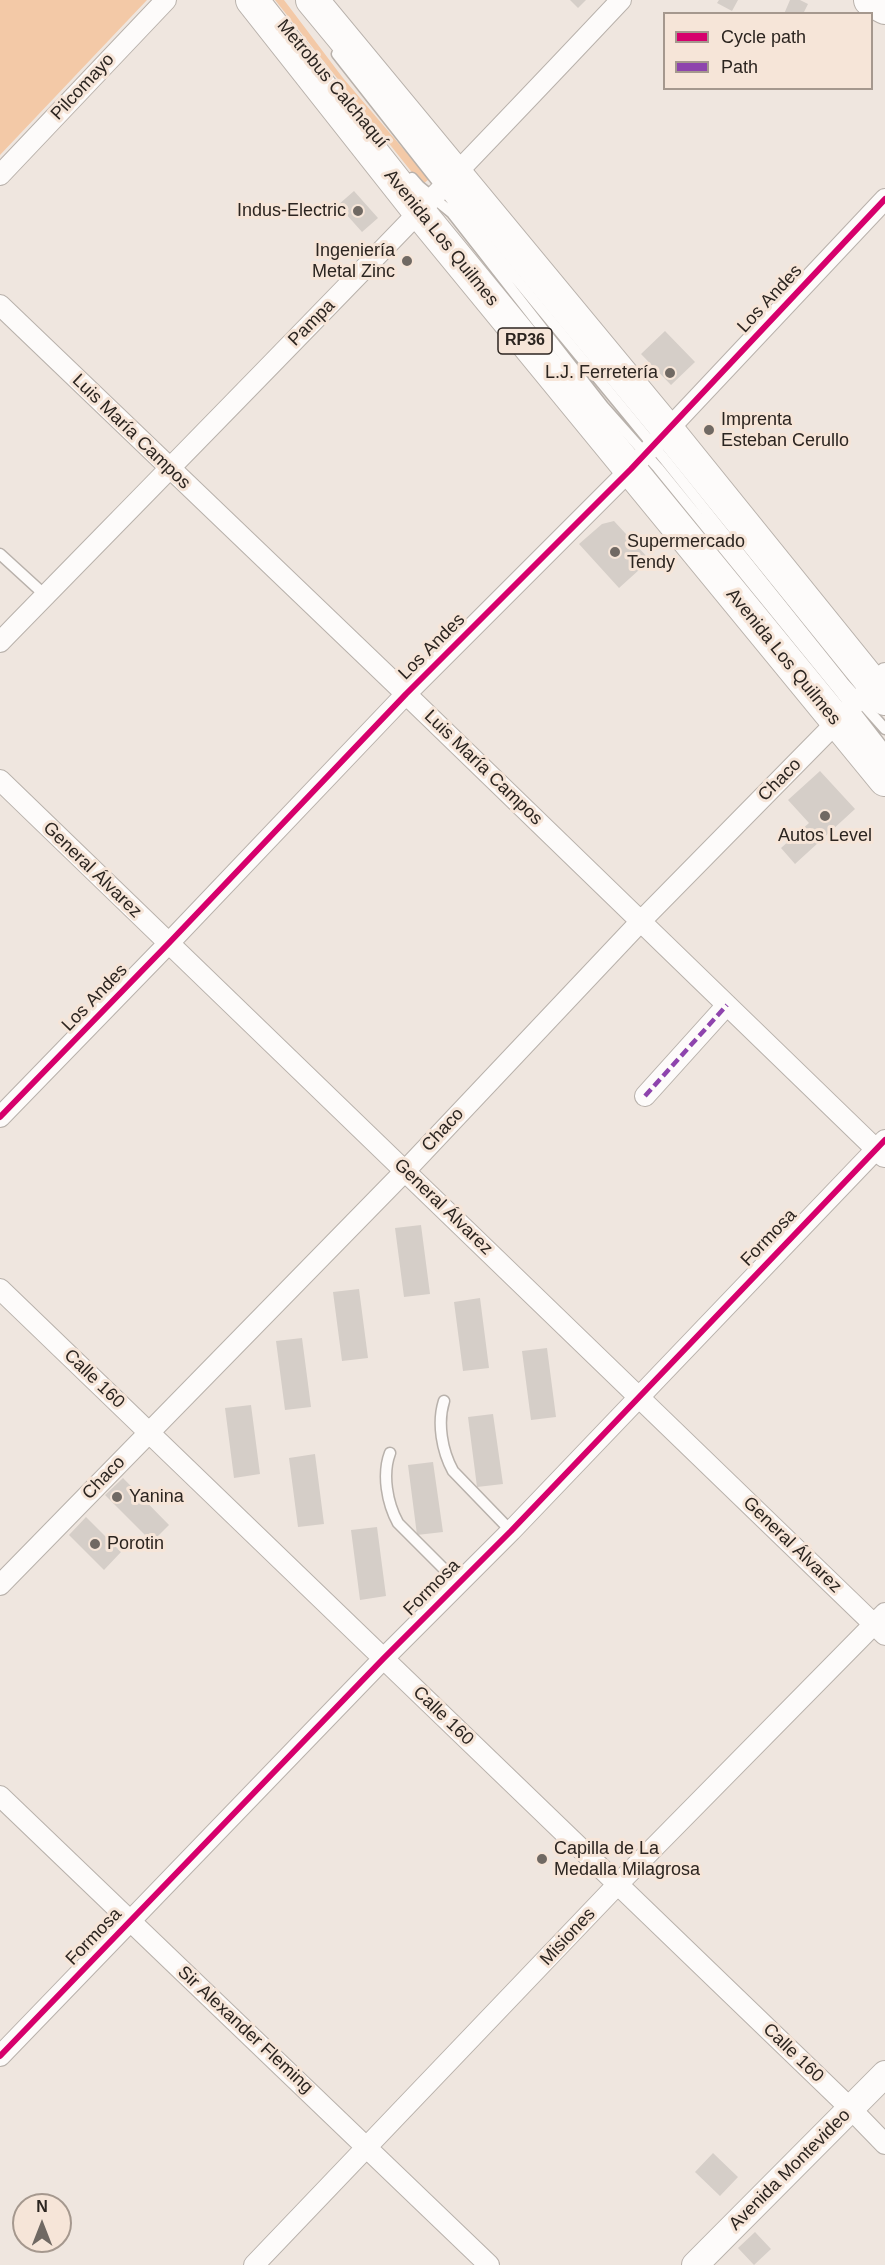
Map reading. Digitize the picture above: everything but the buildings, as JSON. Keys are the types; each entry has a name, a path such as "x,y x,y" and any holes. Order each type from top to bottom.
{"main road":[{"name":"Avenida Los Quilmes","path":"252,0 438,194 649,449 865,698"},
{"path":"870,0 885,8"},
{"name":"Avenida Los Quilmes","path":"312,10 438,194 649,449 865,698 885,780"}],"street":[{"name":"Pilcomayo","path":"0,175 166,0"},
{"name":"Pampa","path":"0,642 438,194 621,0"},
{"name":"Los Andes","path":"0,1117 406,694 649,449 885,199"},
{"name":"Luis María Campos","path":"0,305 727,1005 882,1149"},
{"name":"Chaco","path":"0,1585 405,1170 641,921 865,698"},
{"name":"General Álvarez","path":"0,780 638,1396 881,1624"},
{"path":"645,1096 727,1005"},
{"name":"Formosa","path":"0,2056 383,1659 511,1531 638,1396 882,1149"},
{"name":"Calle 160","path":"0,1289 885,2144"},
{"name":"Misiones","path":"254,2265 618,1884 881,1624"},
{"name":"Sir Alexander Fleming","path":"0,1796 489,2265"},
{"name":"Avenida Montevideo","path":"695,2265 885,2074"}],"lane":[{"name":"Metrobus Calchaquí","path":"260,0 299,41"},
{"name":"Metrobus Calchaquí","path":"302,0 312,10"},
{"name":"Metrobus Calchaquí","path":"333,50 438,194"},
{"path":"404,168 418,186 438,194"},
{"path":"0,554 45,596"},
{"path":"865,698 885,729"},
{"path":"865,698 885,750"},
{"path":"444,1401 441,1412 442,1433 447,1461 453,1471 511,1531"},
{"path":"390,1453 386,1463 392,1512 398,1523 458,1583"}],"shaded area":[{"path":"0,0 147,0 0,155"},
{"path":"275,0 284,0 343,78 429,179 422,185"}],"marked path":[{"path":"645,1096 727,1005"}],"cycle path":[{"path":"0,1117 406,694 631,469 885,199"},
{"path":"0,2056 383,1659 511,1531 885,1140"}],"place":[{"name":"Indus-Electric","path":"358,211"},
{"name":"Ingeniería Metal Zinc","path":"407,261"},
{"name":"L.J. Ferretería","path":"670,373"},
{"name":"Imprenta Esteban Cerullo","path":"709,430"},
{"name":"Supermercado Tendy","path":"615,552"},
{"name":"Autos Level","path":"825,816"},
{"name":"Yanina","path":"117,1497"},
{"name":"Porotin","path":"95,1544"},
{"name":"Capilla de La Medalla Milagrosa","path":"542,1859"}]}
